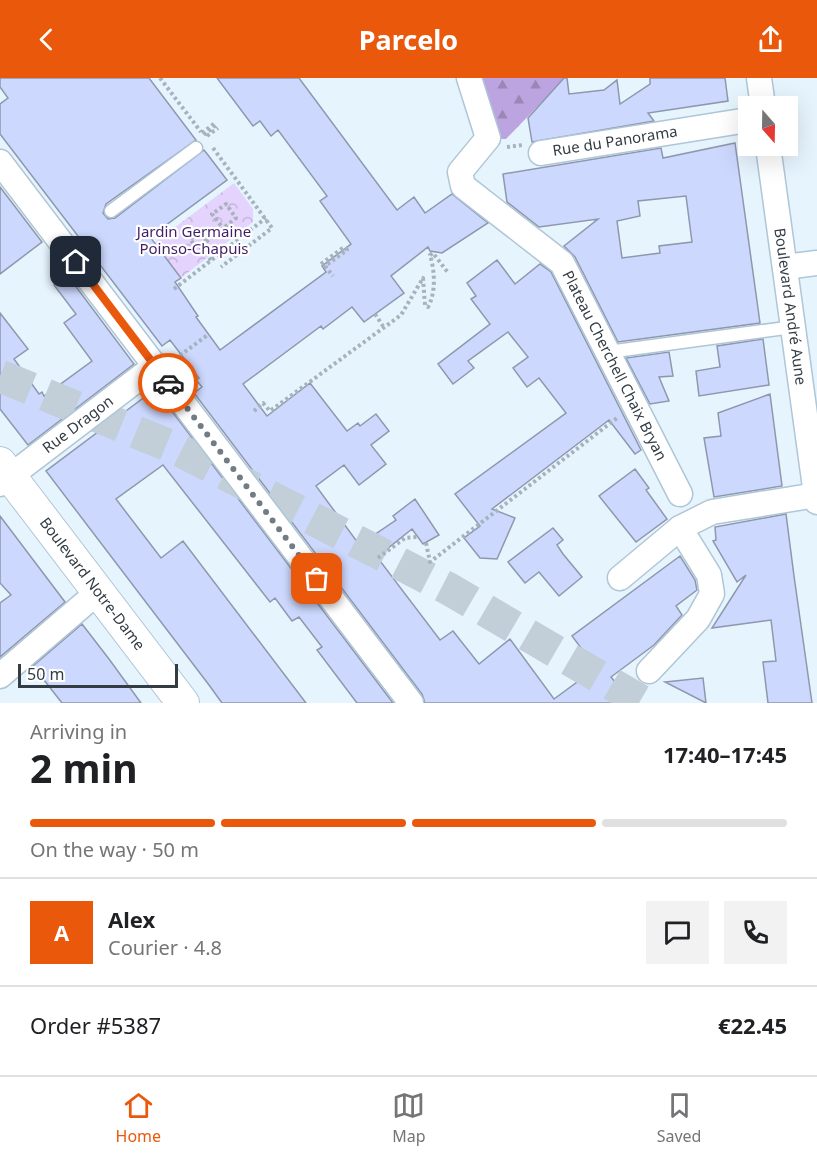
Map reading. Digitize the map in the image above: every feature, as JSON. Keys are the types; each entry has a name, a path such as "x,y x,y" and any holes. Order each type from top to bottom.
{"street":[{"path":"469,78 488,138"},
{"path":"759,78 762,96"},
{"name":"Rue du Panorama","path":"541,153 738,122"},
{"name":"Plateau Cherchell Chaix Bryan","path":"488,138 460,172 463,186 562,263 680,494"},
{"name":"Boulevard André Aune","path":"769,156 793,327 811,406 817,498"},
{"path":"0,162 71,241 144,338 155,366 411,703"},
{"path":"785,267 817,263"},
{"name":"Rue Dragon","path":"3,474 155,366"},
{"name":"Boulevard Notre-Dame","path":"3,474 183,703"},
{"path":"620,578 680,528 712,512 817,498"},
{"path":"649,671 698,619 712,594 709,575 680,528"},
{"path":"0,676 98,592"}],"lane":[{"path":"111,211 196,148"},
{"path":"608,352 793,327"}],"path":[{"path":"160,78 272,228 221,267"},
{"path":"204,135 216,125"},
{"name":"Rue du Panorama","path":"488,138 499,148 531,144 541,153"},
{"path":"207,242 200,233 190,239 197,249 207,242 236,218 225,204 212,213 223,228"},
{"path":"174,289 266,218"},
{"path":"201,246 211,260"},
{"path":"321,264 344,247 347,250 325,266 333,276"},
{"path":"254,411 263,404 270,411 400,315 423,278 425,305 428,308 432,300 434,275 430,255 433,253 440,260 449,274"},
{"path":"375,314 383,326"},
{"path":"181,355 209,334"},
{"path":"426,543 430,562 624,413"},
{"path":"378,558 405,538 417,537"}],"green space":[{"path":"478,78 565,78 506,139 501,139 490,127"},
{"name":"Jardin Germaine Poinso-Chapuis","path":"234,183 253,209 253,222 181,278 154,243"}],"building":[{"path":"0,78 149,78 196,140 106,204 103,213 108,219 115,218 204,150 227,180 150,237 181,278 175,282 198,316 196,317 220,350 326,272 322,266 351,244 320,201 327,196 278,130 271,136 260,121 253,126 217,78 299,78 397,210 414,197 425,213 452,194 488,223 442,253 430,251 428,247 391,276 404,293 364,322 352,307 323,329 321,326 243,384 267,416 310,383 347,431 358,423 360,426 376,414 389,431 371,445 386,464 359,485 344,465 316,486 358,543 363,539 365,541 396,520 393,516 415,499 439,535 423,544 412,529 377,557 440,640 453,631 479,664 510,639 554,699 596,668 572,636 680,556 695,580 697,590 676,606 682,615 654,645 611,677 633,703 425,703 422,694 194,393 202,387 196,380 199,378 170,340 162,346 0,134 0,104 8,98 0,87"},
{"path":"564,78 567,78 569,94 604,90 617,80 620,104 650,84 650,78 725,78 728,101 648,113 654,121 532,142 528,118"},
{"path":"735,143 760,323 618,342 575,257 564,246 598,219 539,227 507,202 503,174 661,148 663,158","holes":["686,196 692,242 659,246 660,253 622,258 617,221 640,216 638,201"]},
{"path":"0,187 42,242 0,274"},
{"path":"497,260 515,284 540,264 551,272 641,450 635,454 609,420 492,509 515,518 497,559 480,558 464,538 480,526 455,494 566,413 539,378 527,387 513,368 528,357 508,332 468,361 474,368 453,384 438,364 490,324 471,299 476,296 467,283"},
{"path":"68,276 134,364 28,445 0,409 0,313 28,349 14,359 39,394 42,392 44,396 92,361 64,323 76,314 54,285"},
{"path":"763,339 769,385 699,396 696,371 720,367 717,346"},
{"path":"669,352 673,376 659,377 669,401 650,404 626,358"},
{"path":"154,390 393,703 357,703 317,650 322,647 299,617 292,621 275,598 270,602 163,465 116,499 161,558 183,541 306,703 222,703 46,471"},
{"path":"770,394 782,486 714,497 704,438 721,436 718,413"},
{"path":"635,469 649,488 646,490 667,519 636,542 599,496"},
{"path":"786,514 812,703 768,703 763,662 776,661 771,620 712,628 746,575 737,582 713,541 716,540 715,527"},
{"path":"0,516 65,602 0,657 0,603 11,595 0,583"},
{"path":"553,528 563,540 557,545 582,577 559,596 539,572 525,583 508,562"},
{"path":"82,624 141,703 62,703 33,666"},
{"path":"703,678 706,703 665,682"}],"tunnel":[{"path":"0,376 175,448 449,589 644,703"}],"way so far":[{"path":"168,383 317,579"}],"route":[{"path":"76,262 168,383"}]}
